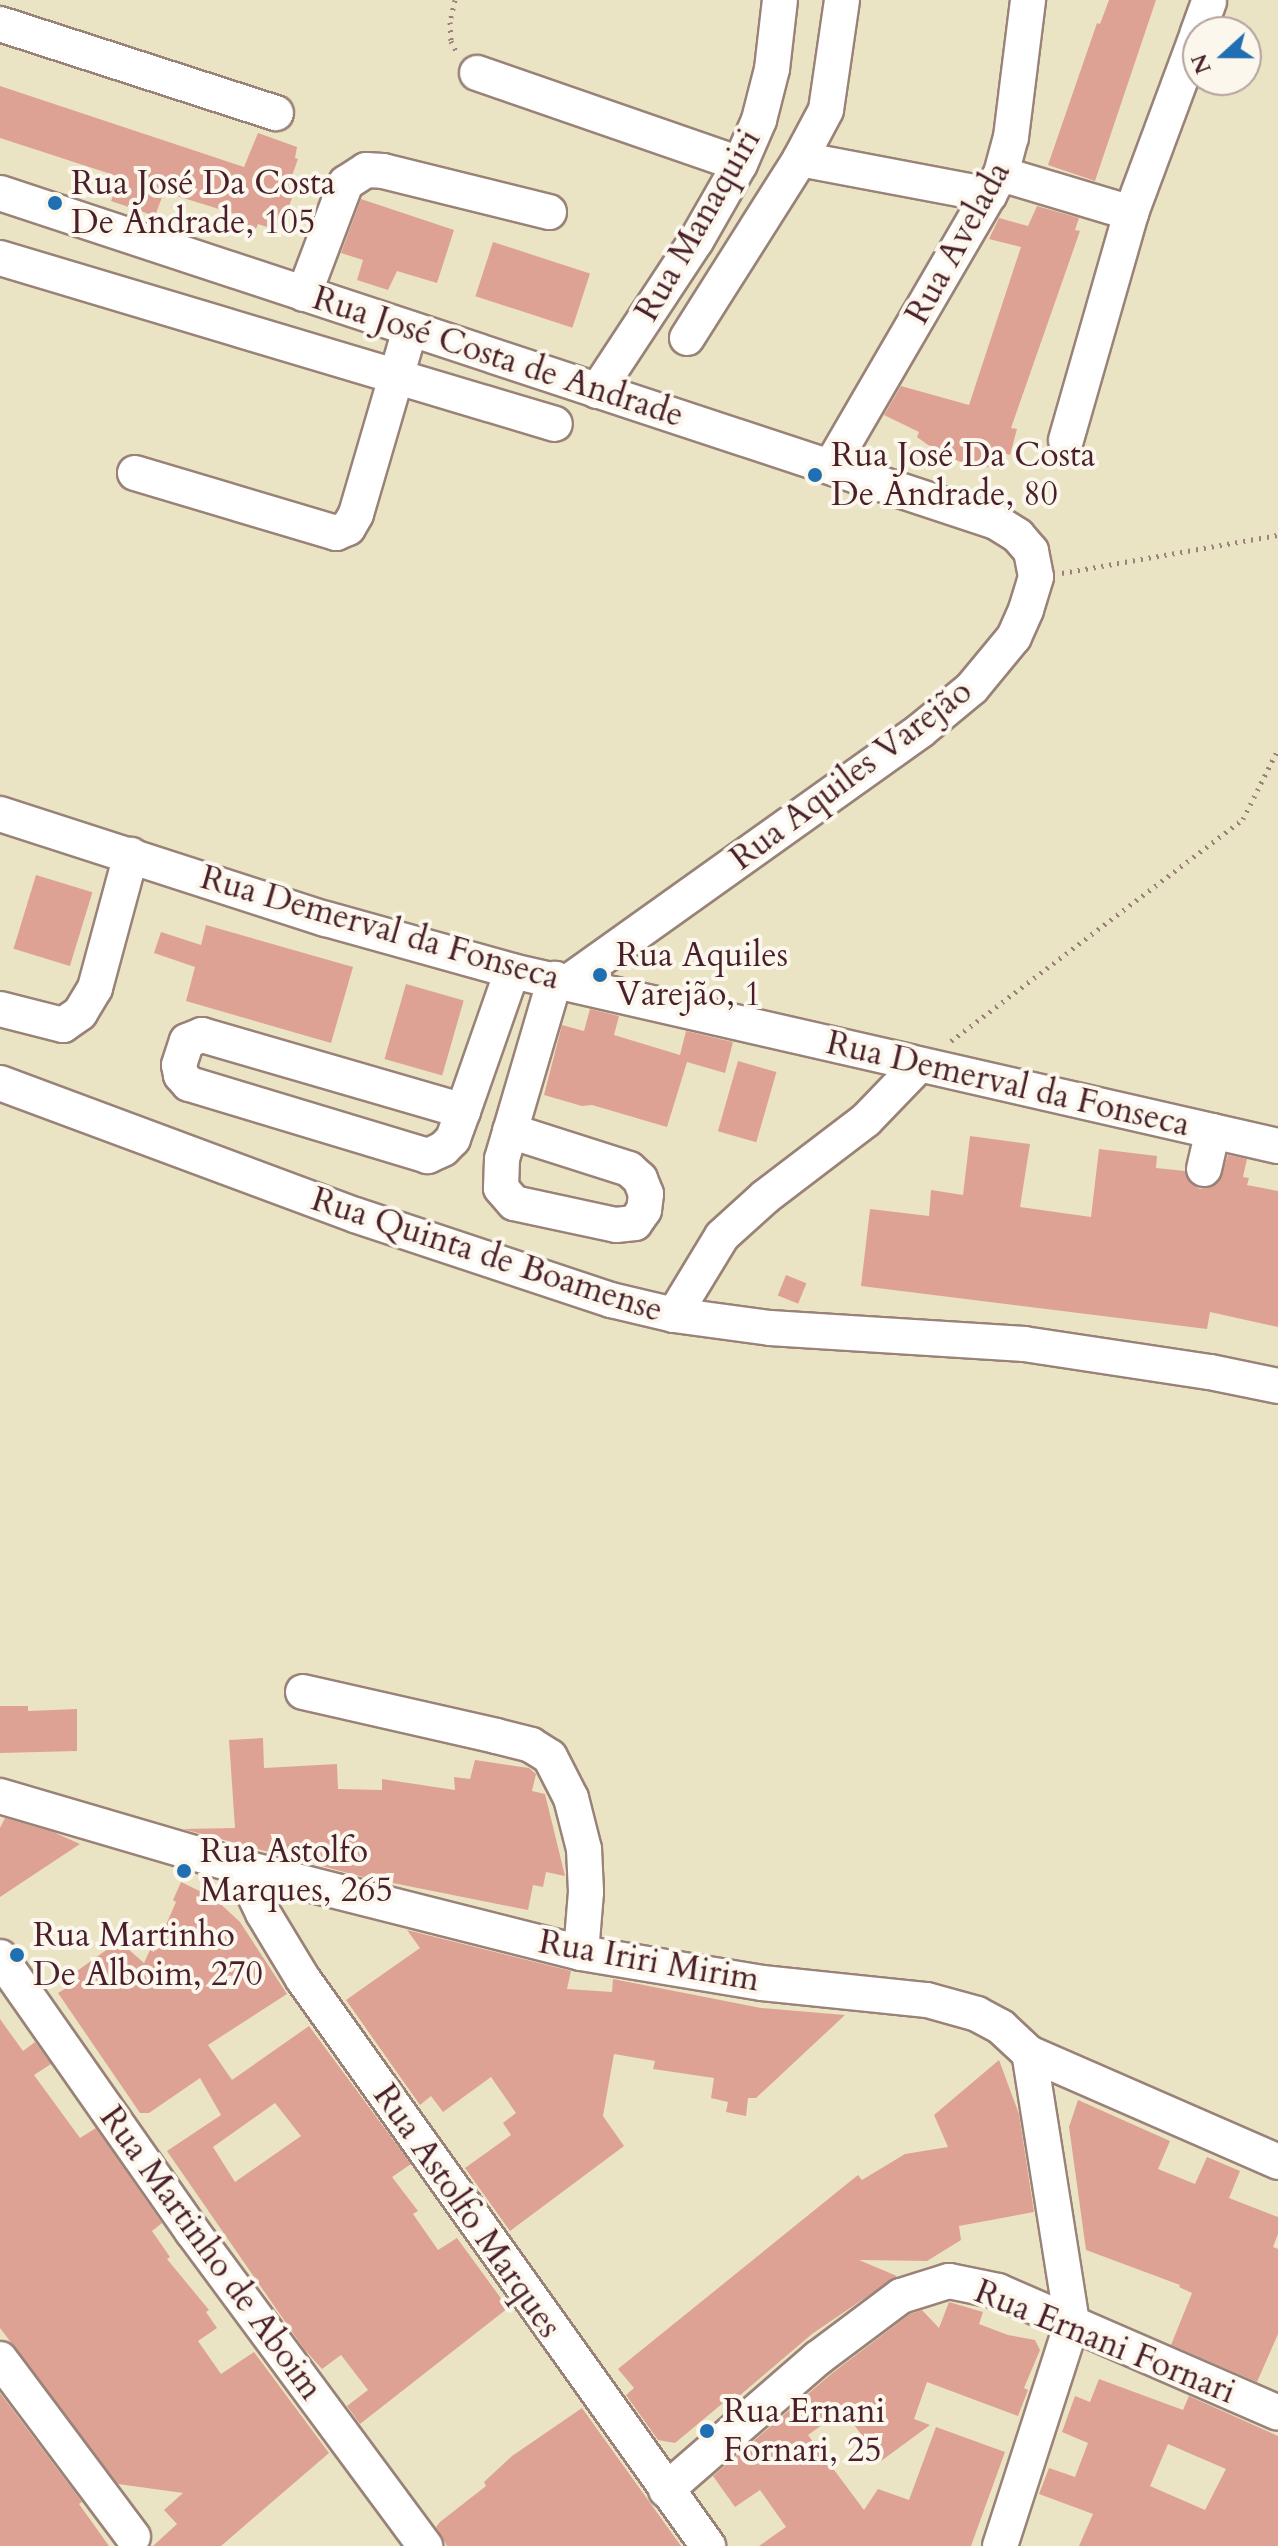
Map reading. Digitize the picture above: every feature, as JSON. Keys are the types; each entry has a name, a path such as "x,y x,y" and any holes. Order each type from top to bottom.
{"street":[{"name":"Rua Manaquiri","path":"597,391 696,241 740,164 759,120 766,94 780,0"},
{"path":"687,338 800,159 826,110 842,0"},
{"name":"Rua Avelada","path":"831,466 995,185 1011,137 1028,0"},
{"path":"0,24 276,113"},
{"path":"477,73 740,164"},
{"path":"1066,440 1131,213 1182,76"},
{"path":"800,159 995,185 1131,213"},
{"path":"304,294 346,183 366,170 383,171 549,212"},
{"name":"Rua José Costa de Andrade","path":"0,193 996,522 1018,536 1031,551 1036,577"},
{"path":"0,258 555,424"},
{"path":"135,473 336,533 348,528 356,514 410,329"},
{"name":"Rua Aquiles Varejão","path":"561,981 920,731 972,688 1014,637 1036,577"},
{"name":"Rua Demerval da Fonseca","path":"0,814 326,919 512,971 1278,1146"},
{"path":"0,1009 63,1025 80,1013 95,988 131,855"},
{"path":"463,1111 202,1035 187,1041 179,1065 181,1075 189,1084 428,1156 443,1149 453,1139 463,1111 512,971"},
{"path":"510,1131 561,981"},
{"path":"674,1315 722,1236 765,1197 866,1120 918,1066"},
{"name":"Rua Quinta de Boamense","path":"0,1083 355,1215 611,1300 674,1315 770,1328 1024,1344 1278,1386"},
{"path":"1204,1169 1213,1131"},
{"path":"303,1692 531,1745 550,1757 571,1798 584,1849 586,1892 581,1953"},
{"name":"Rua Iriri Mirim","path":"0,1796 241,1867 581,1953 762,1983 927,2000 977,2014 1001,2027 1029,2053 1278,2162"},
{"name":"Rua Astolfo Marques","path":"241,1867 263,1913 303,1979 708,2546"},
{"name":"Rua Martinho de Aboim","path":"0,1957 192,2231 425,2546"},
{"path":"1000,2546 1072,2323 1029,2053"},
{"name":"Rua Ernani Fornari","path":"666,2490 818,2358 901,2296 923,2286 949,2281 998,2291 1278,2413"},
{"path":"0,2359 133,2537"}],"path":[{"path":"455,0 451,41 460,59 477,73"},
{"path":"1036,577 1278,535"},
{"path":"918,1066 1243,819 1278,749"}],"building":[{"path":"1109,0 1156,0 1095,181 1048,165 1097,23 1100,24"},
{"path":"0,86 244,167 258,133 297,147 295,158 298,159 288,187 295,190 286,214 282,212 276,230 258,224 256,229 232,221 235,214 164,192 155,216 111,201 120,177 0,138"},
{"path":"361,199 454,230 437,283 397,271 388,290 357,280 363,260 341,253"},
{"path":"1037,206 1079,218 1075,230 1080,231 1011,428 1017,429 1010,455 1004,453 999,470 980,465 979,468 955,460 956,454 928,445 917,437 919,432 884,415 901,386 969,405 1021,247 989,239 999,218 1028,226"},
{"path":"493,242 590,274 572,328 475,296"},
{"path":"36,875 92,892 70,966 13,949"},
{"path":"206,925 353,967 331,1043 186,1001 195,967 154,953 161,932 201,945"},
{"path":"406,984 464,1001 442,1076 385,1059"},
{"path":"590,1009 619,1016 614,1035 680,1055 686,1031 733,1042 725,1073 687,1062 667,1127 592,1105 582,1106 544,1095 562,1025 584,1031"},
{"path":"738,1061 776,1072 756,1142 718,1131"},
{"path":"970,1136 1030,1144 1020,1207 1091,1217 1099,1149 1157,1156 1156,1168 1185,1171 1190,1183 1200,1189 1219,1182 1228,1155 1247,1159 1243,1177 1249,1178 1247,1185 1278,1191 1278,1327 1210,1312 1207,1329 861,1286 870,1209 929,1216 931,1190 963,1195"},
{"path":"786,1275 806,1283 798,1304 778,1295"},
{"path":"0,1706 28,1706 28,1711 77,1709 77,1751 0,1753"},
{"path":"263,1738 264,1768 337,1764 338,1789 382,1790 382,1779 455,1790 454,1777 470,1779 475,1760 529,1768 536,1774 532,1791 545,1794 565,1876 546,1872 543,1887 533,1885 528,1910 363,1877 183,1829 235,1828 229,1740"},
{"path":"5,1818 53,1832 80,1844 0,1897 0,1828"},
{"path":"181,1882 214,1898 240,1922 287,1994 208,2045 232,2080 309,2026 411,2164 392,2177 418,2211 413,2214 438,2250 457,2238 508,2308 360,2424 347,2406 368,2390 341,2355 322,2369 304,2349 167,2151 221,2115 200,2078 149,2113 140,2113 58,1993 74,1983 70,1976 119,1941 144,1963 150,1950 154,1952 176,1902 173,1900","holes":["275,2103 301,2136 235,2182 213,2147"]},
{"path":"407,1930 571,1971 567,1989 612,1992 613,1979 761,2008 845,2015 756,2098 748,2098 746,2116 726,2112 728,2102 711,2098 714,2078 653,2069 655,2061 614,2054 603,2116 624,2146 510,2231 465,2168 511,2135 503,2123 516,2113 491,2077 443,2112 431,2096 420,2105 346,2000 420,1948"},
{"path":"0,2019 23,2051 35,2042 51,2064 34,2075 80,2138 96,2128 162,2223 152,2231 170,2257 167,2259 209,2310 206,2312 217,2328 198,2341 221,2374 254,2352 329,2453 221,2546 153,2546 177,2524 164,2510 183,2493 118,2484 0,2328"},
{"path":"999,2060 1019,2114 1034,2212 959,2226 961,2240 927,2261 859,2260 897,2276 812,2334 738,2397 735,2393 675,2443 658,2440 626,2395 634,2388 618,2369 858,2175 862,2180 905,2154 948,2147 934,2115"},
{"path":"1078,2100 1170,2141 1158,2169 1195,2184 1207,2157 1240,2171 1229,2198 1278,2217 1278,2234 1273,2247 1278,2249 1278,2334 1257,2382 1171,2345 1192,2293 1180,2285 1086,2250 1069,2127"},
{"path":"949,2302 983,2312 979,2324 1008,2335 1035,2340 1040,2350 1024,2388 1028,2390 1018,2416 927,2382 914,2419 930,2425 881,2461 843,2410 808,2435 864,2510 878,2489 909,2500 936,2427 1005,2452 971,2546 759,2546 786,2527 760,2490 735,2507 713,2476 831,2374 910,2314 922,2310 939,2328"},
{"path":"1099,2379 1183,2410 1189,2396 1278,2436 1278,2546 1079,2546 1093,2514 1039,2494 1049,2468 1075,2477 1088,2443 1062,2432 1075,2396 1090,2402","holes":["1168,2444 1226,2469 1205,2510 1150,2486"]},
{"path":"0,2393 82,2502 79,2504 109,2546 0,2546"},
{"path":"582,2408 681,2546 447,2546 436,2527 440,2522 486,2486 484,2482 512,2456"}],"place":[{"name":"Rua José Da Costa De Andrade, 105","path":"55,203"},
{"name":"Rua José Da Costa De Andrade, 80","path":"815,475"},
{"name":"Rua Aquiles Varejão, 1","path":"600,975"},
{"name":"Rua Astolfo Marques, 265","path":"184,1871"},
{"name":"Rua Martinho De Alboim, 270","path":"17,1955"},
{"name":"Rua Ernani Fornari, 25","path":"707,2431"}]}
